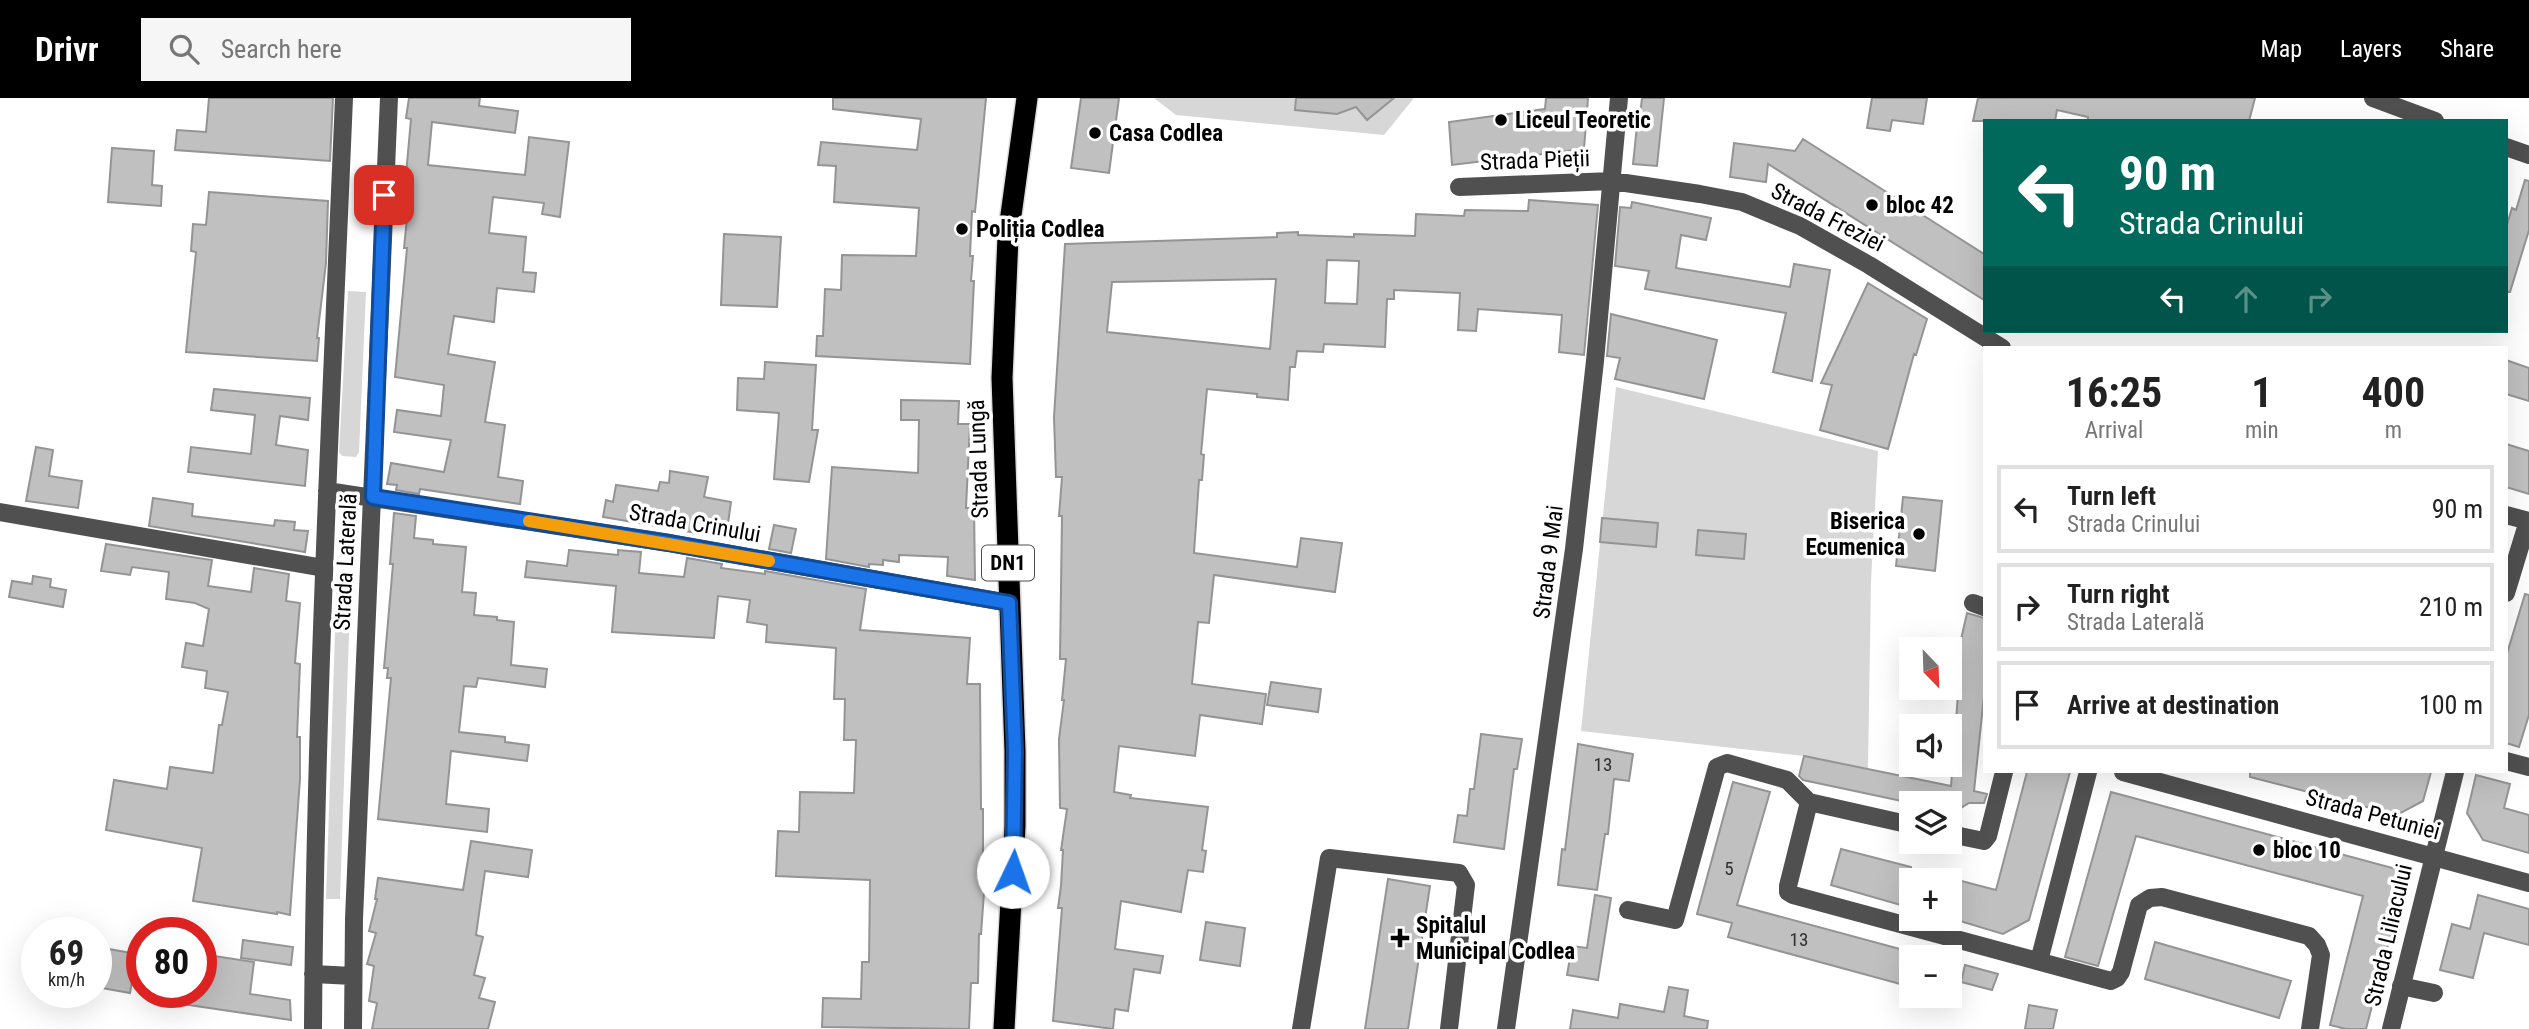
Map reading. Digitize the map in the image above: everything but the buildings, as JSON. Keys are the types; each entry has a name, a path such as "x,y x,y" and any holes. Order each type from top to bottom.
{"highway":[{"name":"Strada Lungă","path":"1004,1029 1015,826 1015,751 1002,378 1008,237 1027,98"}],"street":[{"name":"Strada Laterală","path":"313,1029 324,568 344,98"},
{"name":"Strada Laterală","path":"353,1029 389,98"},
{"name":"Strada 9 Mai","path":"1506,1029 1574,549 1595,361 1619,98"},
{"path":"2373,98 2430,119"},
{"path":"2508,148 2529,155"},
{"name":"Strada Pieții","path":"1459,187 1612,181"},
{"name":"Strada Freziei","path":"1612,181 1742,202 1770,212 1869,264 1999,346"},
{"name":"Strada Crinului","path":"327,491 669,543 1009,603"},
{"path":"0,512 324,568"},
{"path":"2508,516 2529,521 2508,587"},
{"path":"2508,762 2529,767"},
{"path":"1628,910 1675,920 1717,767 1721,764 1727,763 1787,780 1810,802 1899,822"},
{"path":"1962,836 1984,841 1988,836 2004,773"},
{"path":"2039,961 2088,773"},
{"name":"Strada Petuniei","path":"2127,773 2529,883"},
{"name":"Strada Liliacului","path":"2391,1029 2432,855 2455,773"},
{"path":"1810,802 1788,886 1788,892 1793,895 2111,981 2121,972 2139,905 2150,898 2162,897 2309,936 2317,945 2321,956 2310,1029"},
{"path":"1301,1029 1329,858 1459,873 1466,885 1449,1029"},
{"path":"313,974 353,976"},
{"path":"2401,986 2434,993"}],"shaded area":[{"path":"1154,98 1414,98 1384,135 1176,115"},
{"path":"348,291 366,292 359,452 356,457 342,456 339,452"},
{"path":"1616,387 1878,451 1871,581 1868,769 1804,756 1581,731"},
{"path":"337,575 351,575 340,899 326,899"}],"slow traffic":[{"path":"529,521 769,561"}],"place":[{"name":"Liceul Teoretic","path":"1501,120"},
{"name":"Casa Codlea","path":"1095,133"},
{"name":"bloc 42","path":"1872,205"},
{"name":"Poliția Codlea","path":"962,229"},
{"name":"Biserica Ecumenica","path":"1919,534"},
{"name":"bloc 10","path":"2259,850"},
{"name":"Spitalul Municipal Codlea","path":"1400,938"}],"route":[{"path":"384,195 373,497 669,543 1009,603 1015,751 1013,872"}]}
